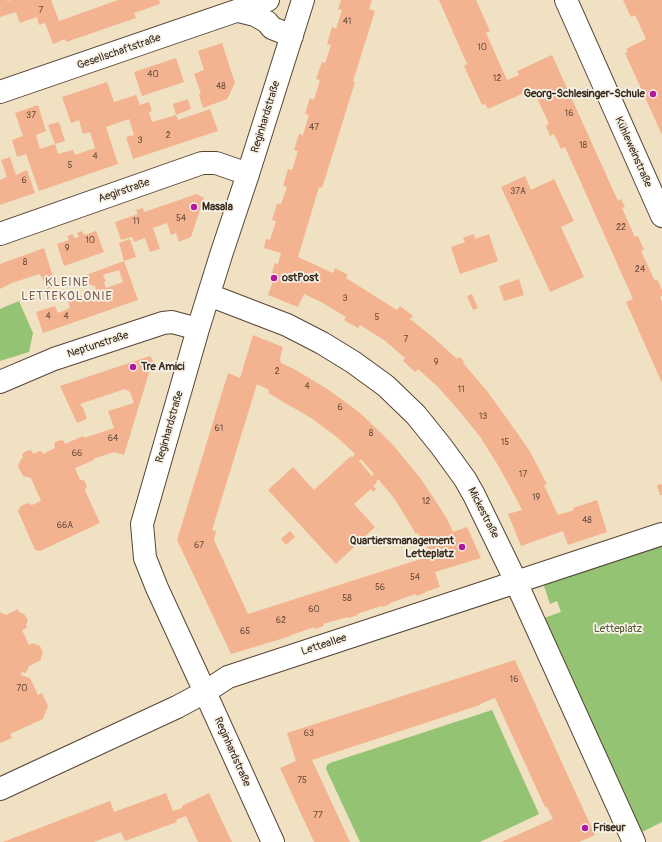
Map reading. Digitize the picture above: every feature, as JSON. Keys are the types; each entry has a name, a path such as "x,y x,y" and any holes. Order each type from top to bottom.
{"street":[{"name":"Gesellschaftstraße","path":"0,92 268,0"},
{"name":"Reginhardstraße","path":"273,842 157,588 145,558 142,524 220,255 248,174 303,0"},
{"name":"Kühleweinstraße","path":"566,0 662,216"},
{"path":"239,11 255,15 272,28 292,36"},
{"name":"Aegirstraße","path":"0,234 202,163 216,163 248,174"},
{"name":"Mickestraße","path":"209,295 287,325 322,343 353,362 386,386 416,415 441,446 465,479 474,495 517,582 634,842"},
{"name":"Neptunstraße","path":"0,382 54,359 163,323 172,322 198,329"},
{"name":"Letteallee","path":"0,789 177,707 205,692 228,677 662,534"}],"green space":[{"path":"19,301 33,333 29,352 0,361 0,309"},
{"name":"Letteplatz","path":"662,544 662,822 642,832 544,618 561,612 557,601 550,604 543,583"},
{"path":"492,710 539,814 480,842 360,842 326,769 327,765"}],"building":[{"path":"0,0 51,0 59,21 118,0 159,0 160,4 134,13 136,18 66,42 65,39 53,44 45,23 39,25 37,17 20,23 16,12 0,17"},
{"path":"341,0 372,0 369,9 375,11 353,81 355,82 333,153 322,188 319,187 298,257 333,273 335,268 348,275 346,278 397,310 400,306 413,316 410,319 457,359 459,357 464,361 463,363 487,391 529,450 547,484 544,485 558,515 597,500 607,532 568,545 563,531 521,546 508,514 522,510 516,498 481,438 438,387 418,369 415,372 403,361 405,358 384,340 360,325 358,328 344,320 346,317 323,303 304,294 298,307 268,295 273,281 270,279 275,263 278,264 281,253 264,248 266,239 270,240 276,221 272,220 277,204 281,204 287,187 283,186 288,169 292,170 298,151 294,150 299,134 303,135 309,115 305,114 310,98 314,100 320,80 316,79 322,62 325,63 331,45 327,44 332,27 336,29 342,10 338,9"},
{"path":"439,0 476,0 490,31 486,33 507,80 519,75 517,71 552,55 618,201 621,199 625,207 622,208 635,237 638,236 644,250 641,251 655,281 657,279 662,290 662,296 660,297 662,302 662,383 626,302 633,299 565,147 561,149 554,134 550,136 546,126 549,124 533,89 488,109 485,104 482,105 464,66 467,64"},
{"name":"Georg-Schlesinger-Schule","path":"623,0 662,0 662,135 625,53 628,52 626,49 646,39 635,15 631,17"},
{"path":"222,43 235,83 227,99 203,108 199,95 201,94 194,74 204,70 198,51"},
{"path":"176,58 184,82 142,96 134,72"},
{"path":"107,82 114,102 136,95 140,105 149,102 152,111 149,112 152,122 176,115 178,120 210,109 218,131 133,159 126,137 134,135 129,119 106,127 118,164 39,191 26,154 17,157 12,140 23,136 15,113 38,105 46,131 36,135 40,149 55,144 58,154 73,150 75,155 95,148 90,132 83,134 79,120 71,123 62,97"},
{"path":"188,99 191,109 176,115 173,104"},
{"path":"59,122 65,141 55,144 48,125"},
{"path":"10,157 16,175 27,170 35,193 0,205 0,180 7,177 1,160"},
{"path":"525,176 531,190 554,179 574,221 561,227 584,277 550,292 501,187"},
{"path":"197,194 204,198 191,237 179,242 176,233 171,235 167,223 153,228 160,249 150,252 145,238 134,242 132,237 121,240 115,222 138,214 136,210 143,208 144,212"},
{"path":"82,231 84,235 96,231 104,252 64,266 57,244 69,240 67,236 73,234 74,238 79,237 77,233"},
{"path":"474,234 475,239 489,234 498,261 460,274 451,247 465,242 463,238"},
{"path":"130,239 136,257 124,261 119,243"},
{"path":"44,248 56,286 47,289 42,277 39,274 12,283 0,289 0,264"},
{"path":"124,261 138,300 43,333 36,312 55,306 58,313 70,308 68,301 96,291 95,286 90,285 86,275","holes":["119,270 123,282 106,288 104,282 106,282 103,275"]},
{"path":"519,279 524,295 504,301 499,286"},
{"path":"472,294 478,308 473,310 467,296"},
{"path":"253,335 283,347 280,358 281,363 329,390 360,413 393,445 421,479 446,517 453,532 467,527 481,558 435,572 440,587 425,593 417,596 416,594 382,607 381,606 357,614 358,615 323,624 324,626 315,629 314,627 291,636 231,654 177,540 228,373 240,378","holes":["257,384 269,390 268,393 311,418 338,438 355,454 314,490 293,467 268,490 336,564 375,527 354,504 371,489 373,492 376,489 373,486 377,483 376,482 378,479 394,498 416,534 418,533 424,544 427,546 430,556 248,614 214,540 216,531 212,530","361,459 374,474 372,476 359,461"]},
{"path":"150,356 153,360 124,455 114,452 93,459 94,460 75,468 80,480 84,480 87,486 85,490 100,523 40,551 35,550 18,511 21,506 27,503 32,505 41,501 31,478 23,476 18,466 23,458 23,453 29,450 32,451 33,454 41,451 43,454 55,448 55,442 61,440 64,441 65,444 83,436 84,438 114,428 108,411 134,403 130,392 125,389 80,404 83,407 87,419 77,423 60,386"},
{"path":"662,484 662,495 660,495 657,485"},
{"path":"290,531 295,537 286,545 281,539"},
{"path":"18,609 19,612 24,614 28,620 26,625 27,628 22,630 29,645 33,643 40,646 43,653 41,660 29,666 26,673 22,672 21,675 30,678 38,695 42,693 48,706 43,719 10,734 12,738 0,743 0,612 6,615"},
{"path":"515,660 595,835 579,842 501,842 553,819 547,807 545,807 495,698 480,705 312,760 350,842 314,842 280,768 296,761 287,733"},
{"path":"166,793 173,811 182,808 182,806 209,793 232,842 198,842 186,816 176,820 177,822 125,841 121,832 94,842 3,842 110,801 114,812"}],"place":[{"name":"Georg-Schlesinger-Schule","path":"653,94"},
{"name":"Masala","path":"194,207"},
{"name":"ostPost","path":"274,278"},
{"name":"Tre Amici","path":"133,367"},
{"name":"Quartiersmanagement Letteplatz","path":"462,547"},
{"name":"Friseur","path":"585,828"}],"district":[{"name":"KLEINE LETTEKOLONIE","path":"67,290"}]}
